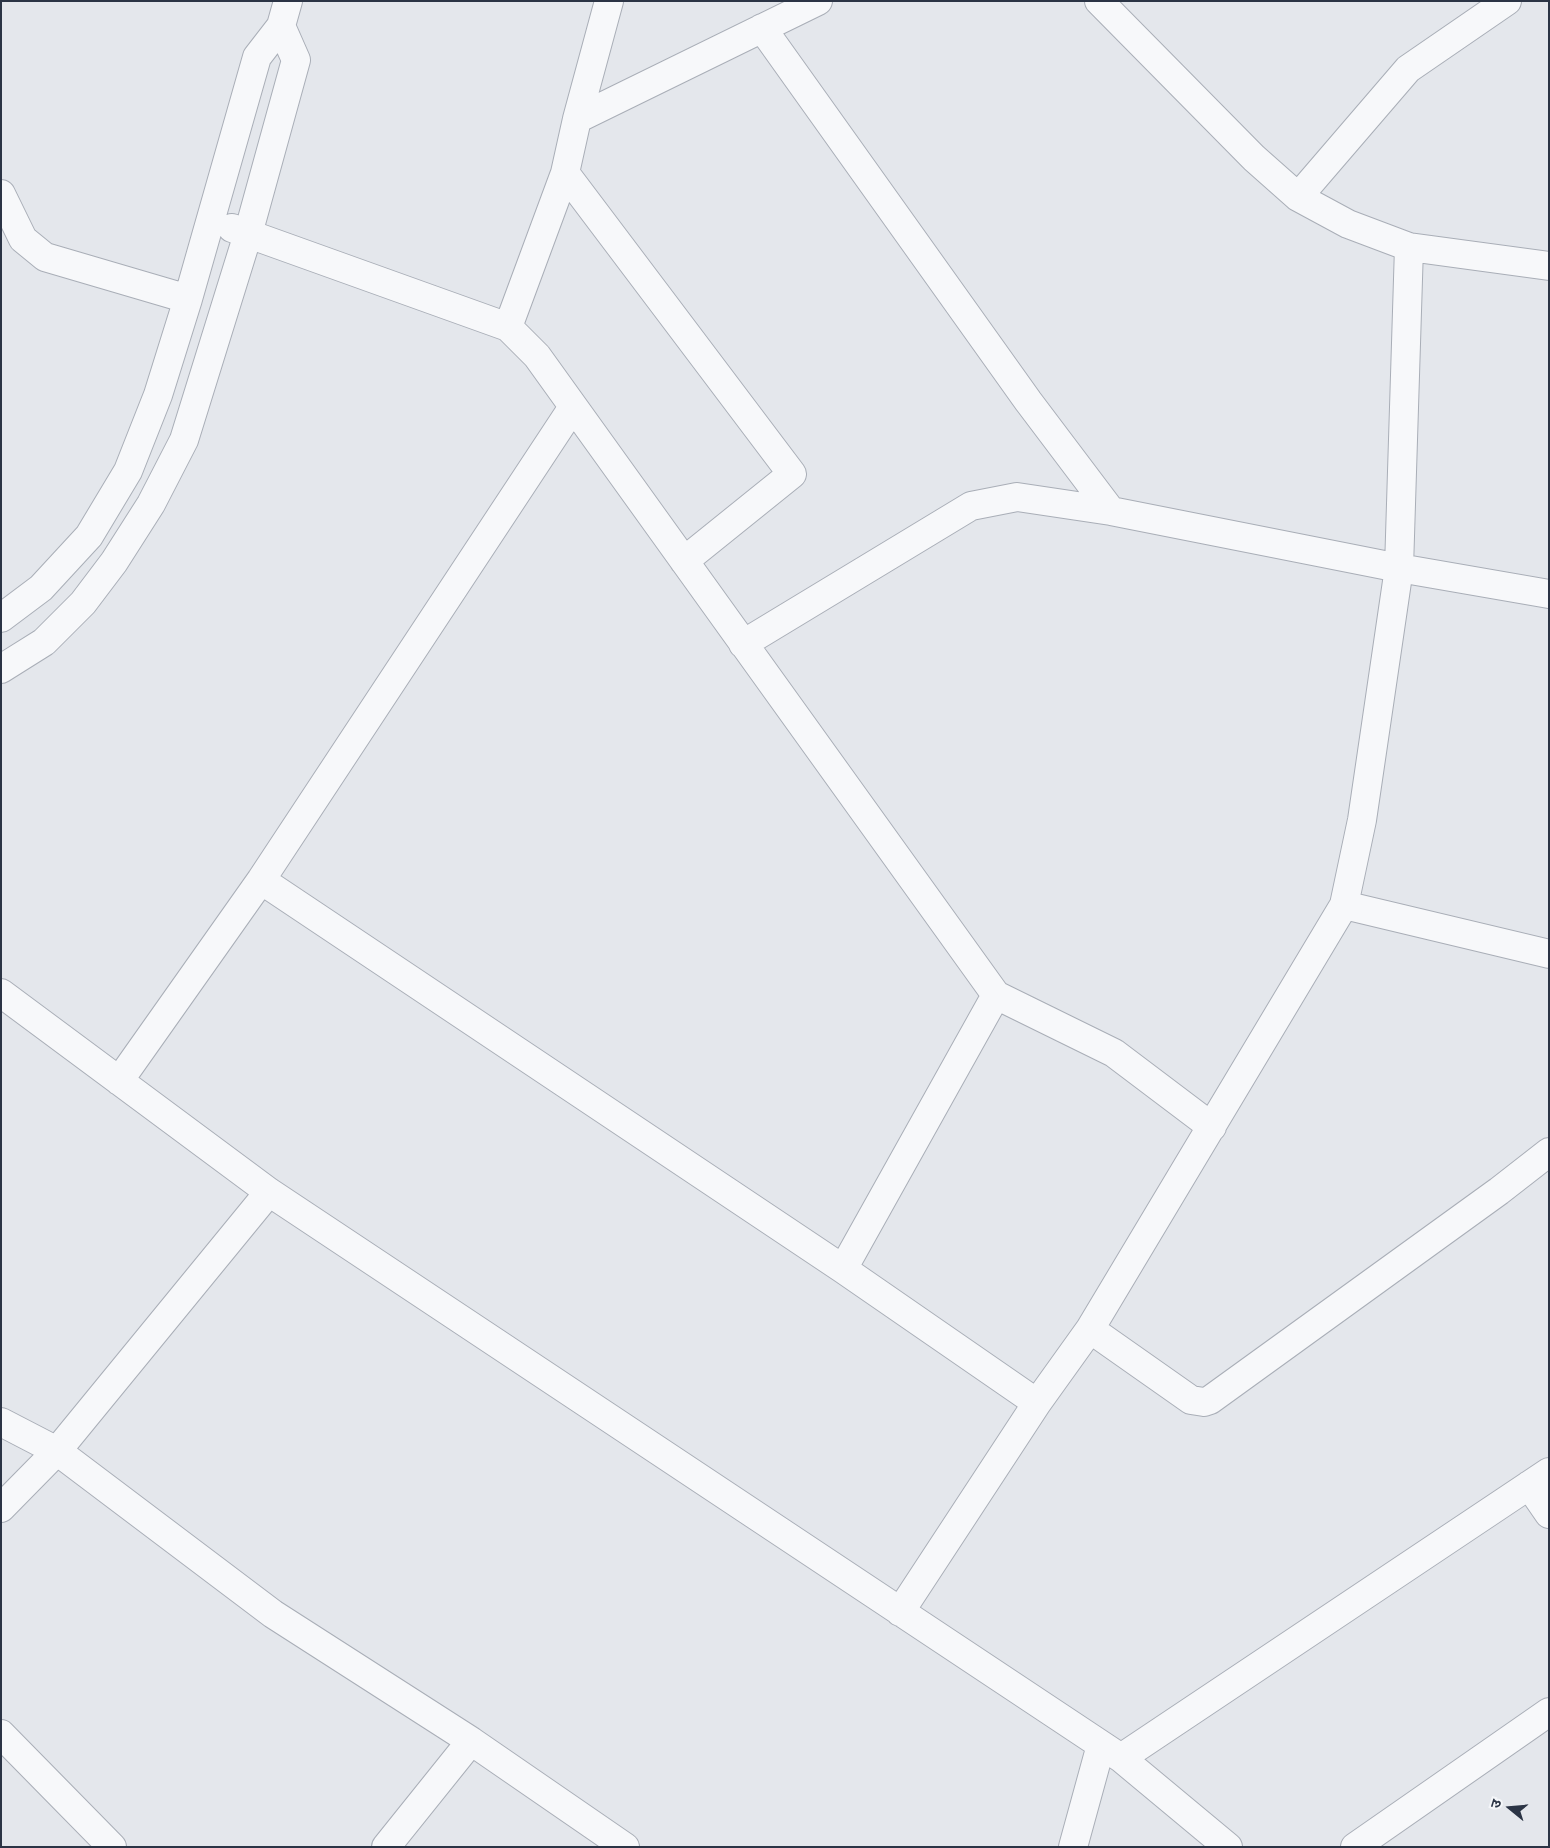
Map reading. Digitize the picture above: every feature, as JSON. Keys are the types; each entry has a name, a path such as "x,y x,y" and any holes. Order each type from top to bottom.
{"street":[{"path":"508,327 564,173 609,1"},
{"path":"577,119 818,1"},
{"path":"1100,1 1254,158 1298,197 1348,224 1409,247 1549,266"},
{"path":"1298,197 1408,69 1507,1"},
{"path":"1,618 41,588 88,536 128,471 158,395 188,299 257,57 285,14"},
{"path":"1,669 44,642 84,604 114,562 151,504 184,440 248,234 296,60 285,14"},
{"path":"762,28 1028,401 1111,511"},
{"path":"238,123 276,133"},
{"path":"564,173 792,474 684,561"},
{"path":"1,194 23,239 46,257 188,299"},
{"path":"212,220 508,327 537,356 996,995 1114,1053 1212,1127"},
{"path":"900,1612 1037,1402 1090,1329 1344,905 1362,820 1399,568 1409,247"},
{"path":"119,1081 261,880 573,407"},
{"path":"128,471 161,484"},
{"path":"743,644 970,506 1017,497 1111,511 1399,568 1549,594"},
{"path":"261,880 843,1269 1037,1402"},
{"path":"1344,905 1549,954"},
{"path":"1,993 269,1192 1111,1752 1228,1847"},
{"path":"843,1269 996,995"},
{"path":"1090,1329 1191,1400 1204,1402 1210,1400 1499,1191 1549,1152"},
{"path":"1,1508 57,1451 269,1192"},
{"path":"1,1422 57,1451 274,1614 471,1741 625,1847"},
{"path":"1073,1847 1111,1752 1539,1479 1549,1514"},
{"path":"1355,1847 1549,1712"},
{"path":"1,1734 112,1847"},
{"path":"386,1847 471,1741"}]}
